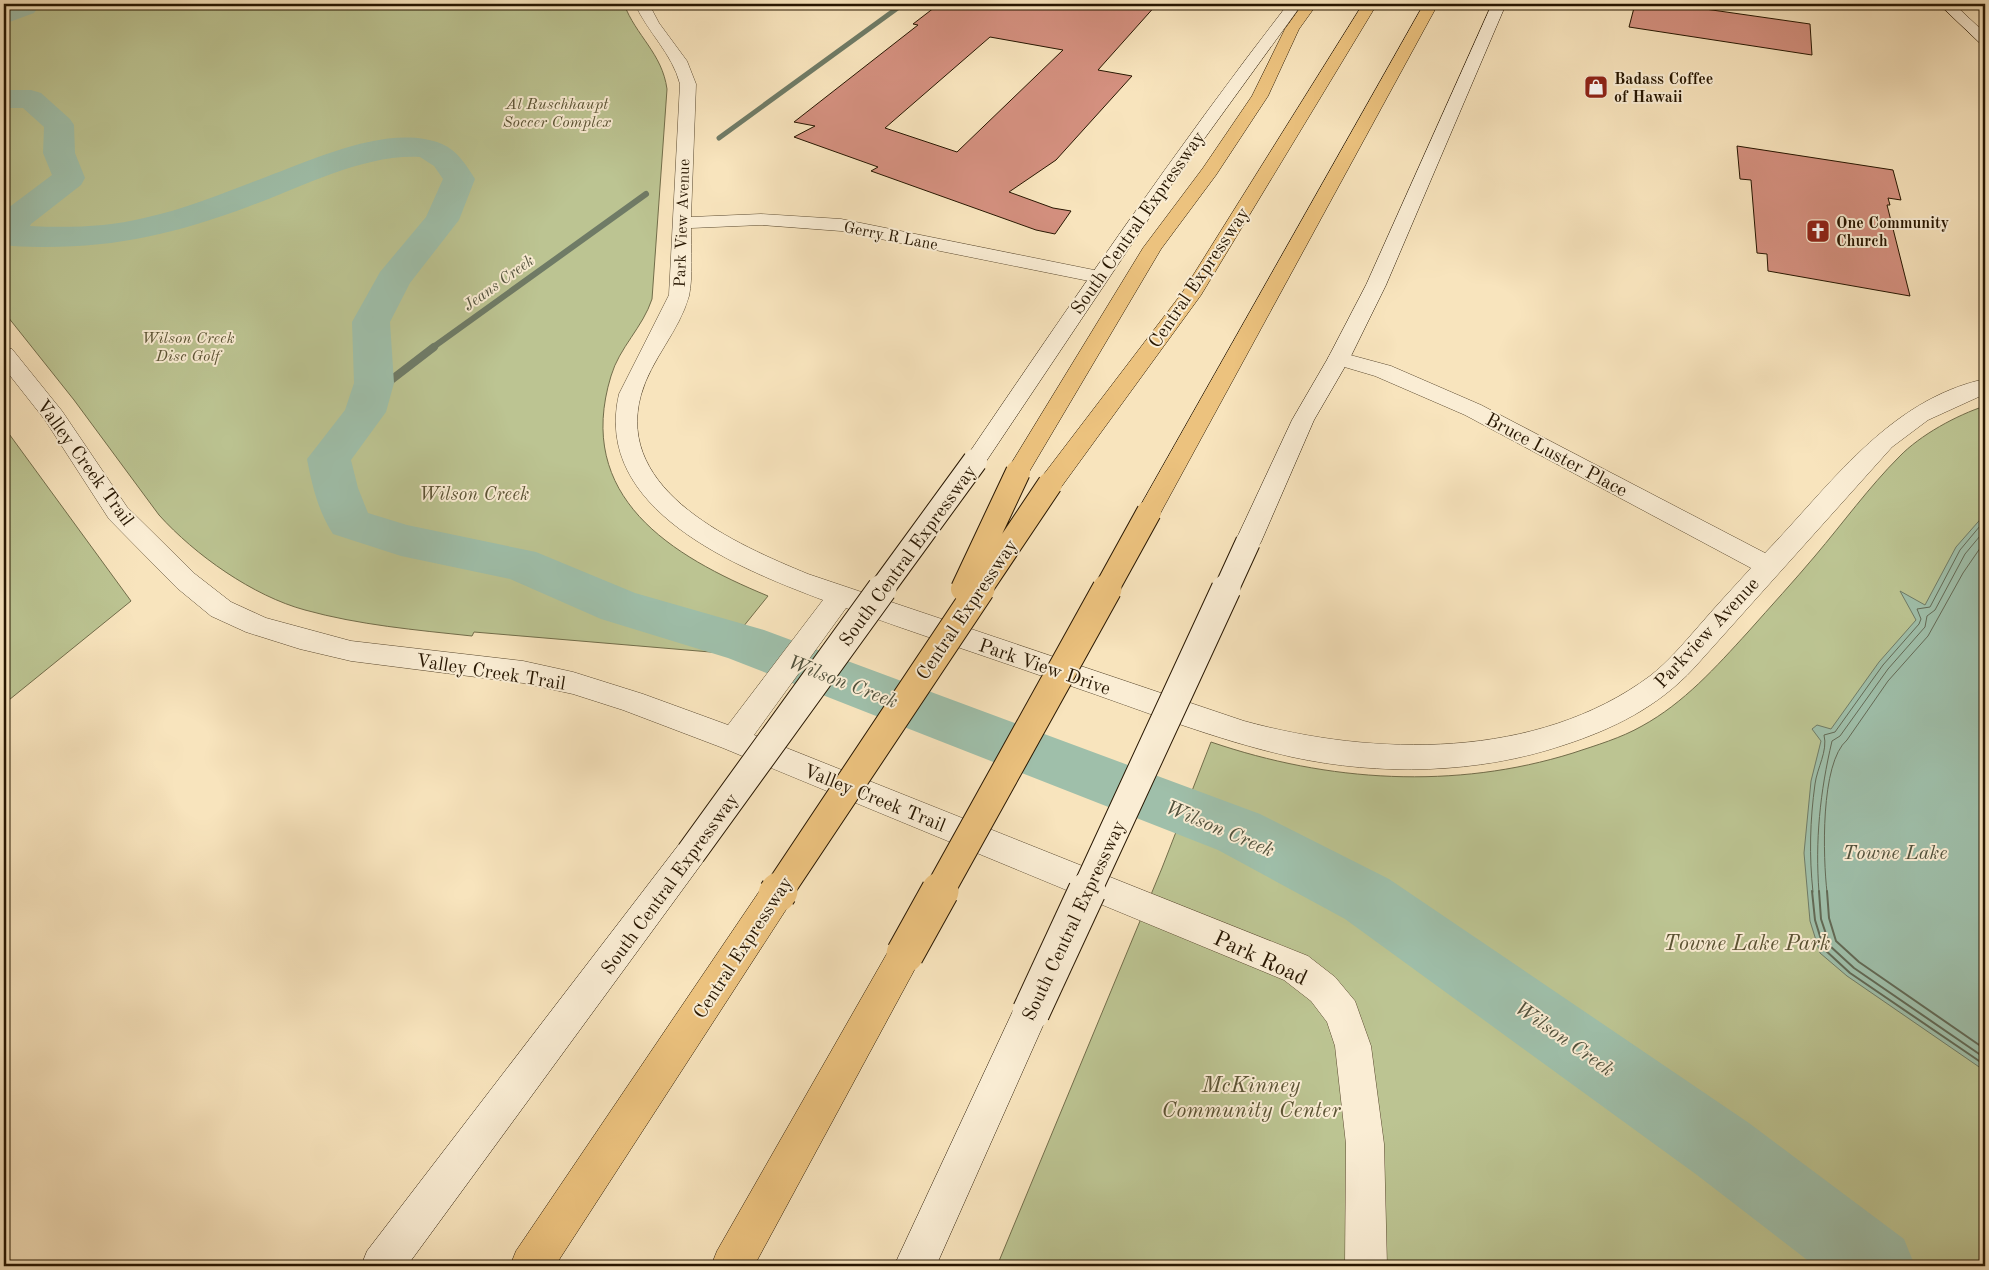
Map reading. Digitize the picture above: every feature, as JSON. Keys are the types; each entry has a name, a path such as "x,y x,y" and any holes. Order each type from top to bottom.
{"highway":[{"path":"925,670 1018,472 1152,248 1210,171 1260,96 1292,29 1310,4"},
{"name":"Central Expressway","path":"531,1266 1050,484 1191,295 1370,4"},
{"path":"732,1266 1431,4"}],"street":[{"name":"Park View Avenue","path":"642,4 648,17 676,53 688,84 678,295 667,324 632,389 626,427 629,448 639,472 653,492 678,516 712,538 753,559 840,596"},
{"name":"South Central Expressway","path":"382,1266 692,853 975,461 1230,88 1295,4"},
{"name":"South Central Expressway","path":"915,1266 1303,420 1339,358 1376,285 1499,4"},
{"path":"1946,4 1985,40"},
{"name":"Gerry R Lane","path":"681,223 755,219 825,223 1099,277"},
{"name":"Valley Creek Trail","path":"4,354 54,416 118,513 186,581 221,609 256,626 300,640 351,651 523,672 573,683 633,702 734,740 1126,899"},
{"name":"Bruce Luster Place","path":"1339,358 1383,371 1473,410 1768,566"},
{"name":"Parkview Avenue","path":"1221,726 1270,741 1313,749 1375,756 1444,756 1538,742 1578,730 1647,694 1681,664 1768,566 1886,440 1934,407 1985,386"},
{"path":"734,740 840,596"},
{"name":"Park View Drive","path":"840,596 1221,726"},
{"name":"Park Road","path":"1126,899 1296,968 1323,989 1342,1013 1353,1046 1365,1144 1366,1266"}],"green space":[{"path":"4,4 624,4 635,26 660,65 667,89 652,299 611,376 603,419 606,456 619,488 639,516 666,541 697,562 768,596 722,653 474,632 472,636 346,620 285,604 265,595 207,559 173,530 159,515 74,400 4,312"},
{"name":"Towne Lake Park","path":"1985,406 1985,1266 997,1266 1162,868 1211,742 1300,766 1346,773 1437,776 1483,773 1528,765 1573,753 1626,734 1672,707 1711,671 1799,575 1877,480 1899,457 1917,441 1939,427"},
{"path":"4,427 131,601 4,704"}],"water":[{"name":"Towne Lake","path":"1985,514 1985,1071 1847,976 1820,953 1810,921 1804,853 1811,781 1821,741 1812,729 1817,725 1831,729 1879,662 1916,620 1900,591 1925,605 1956,547"}],"building":[{"path":"939,4 1157,4 1098,70 1132,76 1056,160 1009,192 1053,208 1071,211 1055,234 1036,230 871,171 878,167 794,137 815,126 794,122 918,25 913,24","holes":["990,37 1063,50 957,152 885,128"]},
{"path":"1635,4 1670,4 1810,24 1812,55 1629,27"},
{"path":"1737,146 1893,170 1901,200 1888,198 1890,205 1887,205 1910,296 1768,271 1767,254 1757,253 1751,180 1740,179"}],"waterway":[{"name":"Wilson Creek","path":"4,16 25,8 28,4"},
{"name":"Jeans Creek","path":"719,138 903,4"},
{"name":"Wilson Creek","path":"4,99 31,99 59,125 59,153 69,178 14,220 12,236 80,237 148,228 202,212 340,161 373,151 406,147 423,148 435,152 449,164 459,179 442,220 393,280 371,322 374,383 365,412 329,459 335,488 349,523 401,540 466,555 519,564 619,606 746,644 1239,832 1367,899 1723,1149 1877,1266"},
{"name":"Jeans Creek","path":"432,348 646,194"},
{"name":"Jeans Creek","path":"369,397 434,347"}],"place":[{"name":"Badass Coffee of Hawaii","path":"1596,87"},
{"name":"One Community Church","path":"1818,231"}],"park label":[{"name":"Al Ruschhaupt Soccer Complex","path":"557,112"},
{"name":"Wilson Creek Disc Golf","path":"188,346"},
{"name":"McKinney Community Center","path":"1251,1096"}]}
